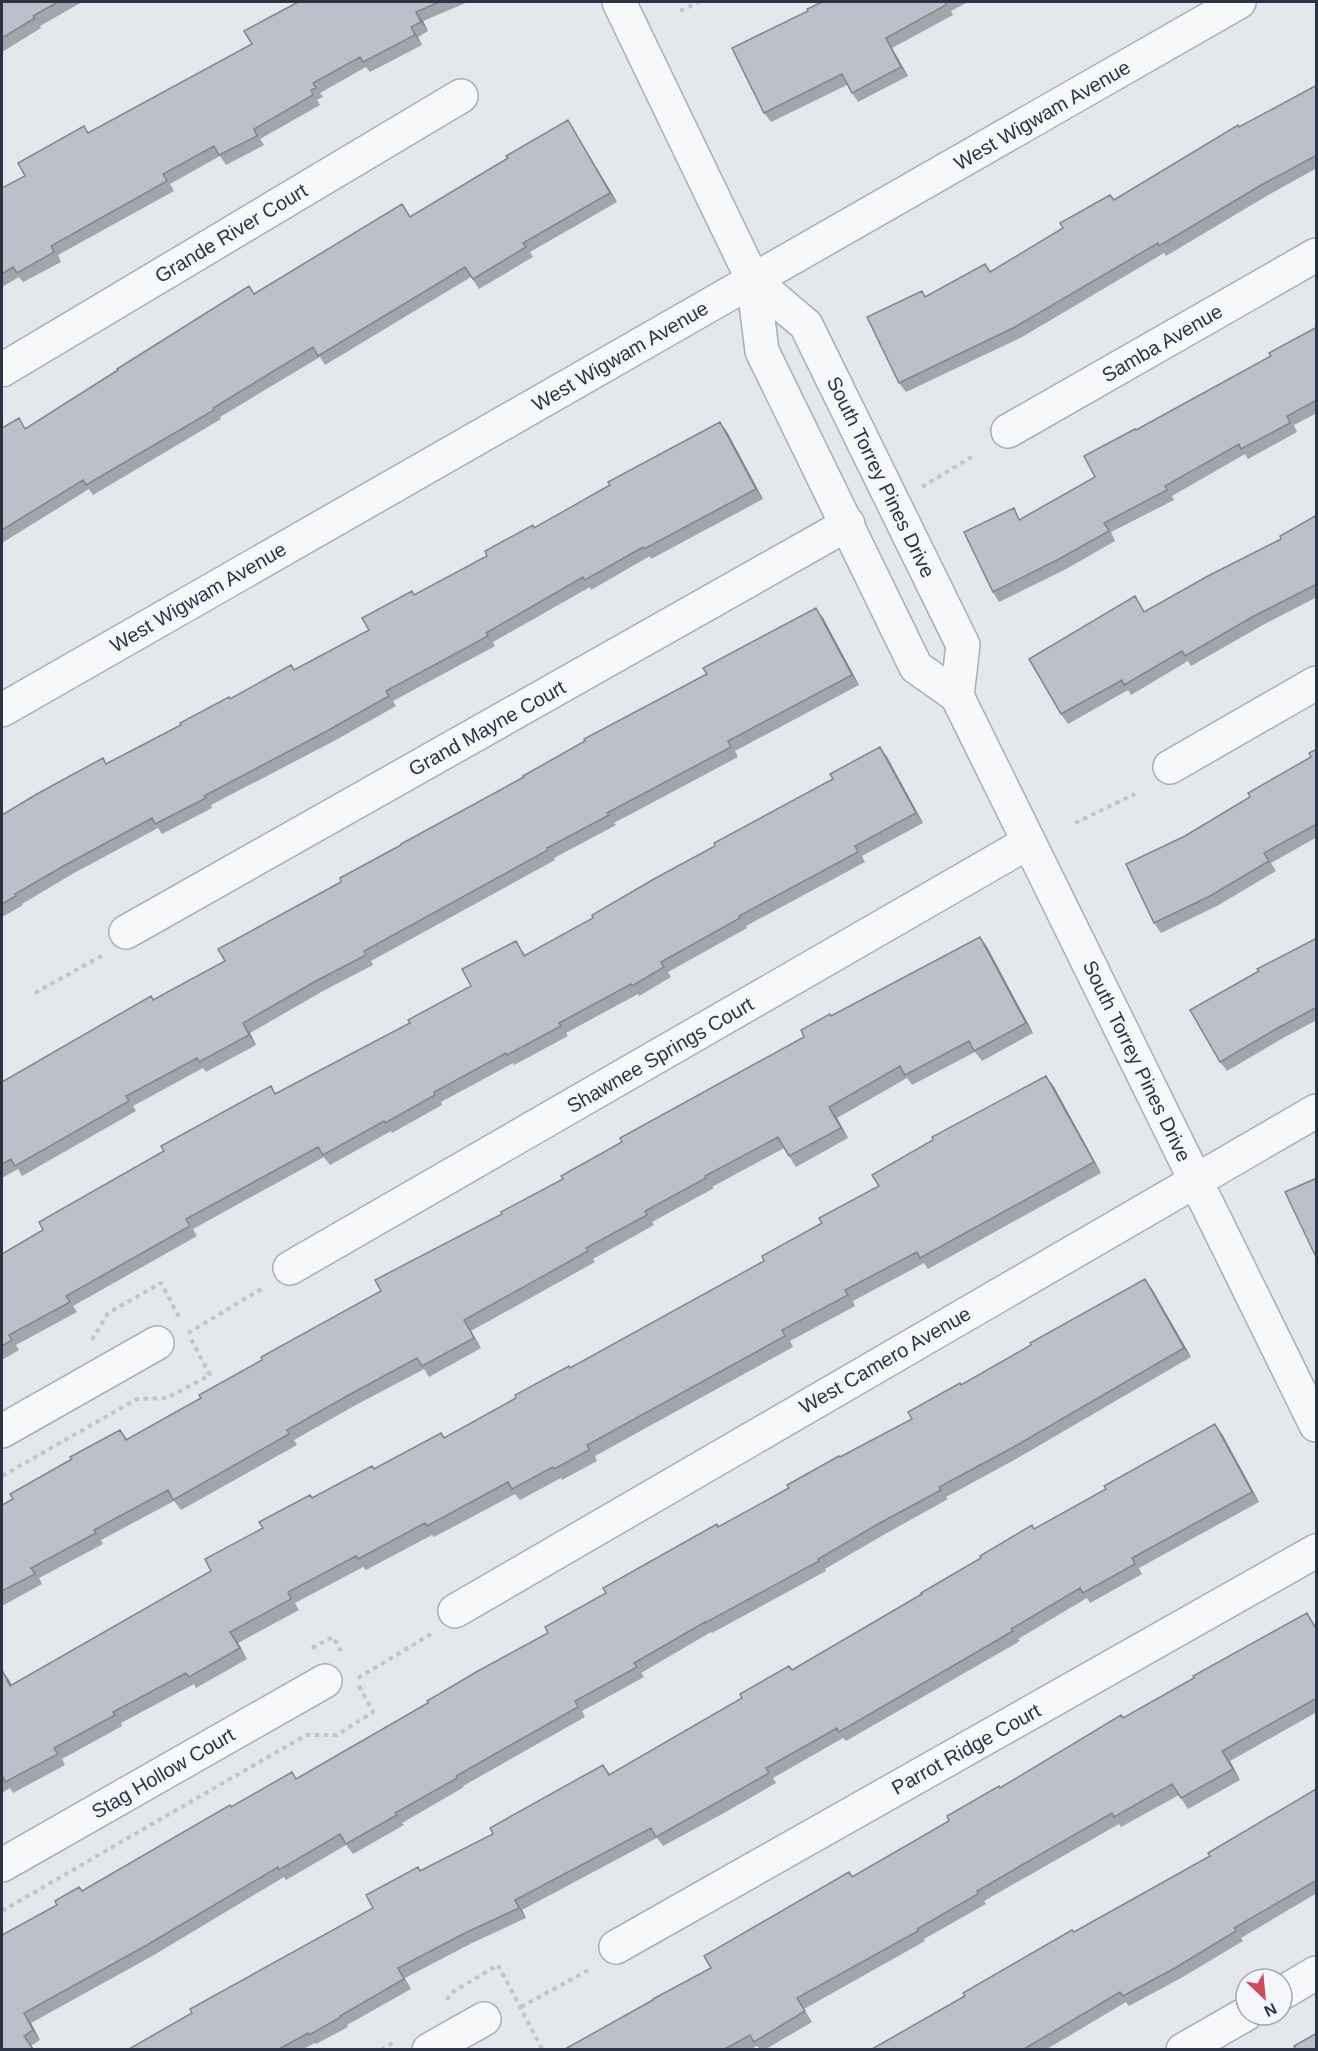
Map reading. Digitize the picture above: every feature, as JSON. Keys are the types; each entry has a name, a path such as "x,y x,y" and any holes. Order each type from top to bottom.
{"street":[{"name":"South Torrey Pines Drive","path":"619,2 753,280 762,351 916,668 957,696 1317,1425"},
{"name":"West Wigwam Avenue","path":"2,710 1239,2"},
{"name":"Grande River Court","path":"2,370 461,96"},
{"name":"Samba Avenue","path":"1008,431 1317,255"},
{"name":"South Torrey Pines Drive","path":"753,280 806,325 963,645 957,696"},
{"name":"Grand Mayne Court","path":"115,943 848,524"},
{"path":"1170,767 1317,683"},
{"name":"Shawnee Springs Court","path":"279,1276 1029,842"},
{"name":"West Camero Avenue","path":"444,1621 1317,1111"},
{"path":"2,1431 157,1343"},
{"name":"Parrot Ridge Court","path":"607,1956 1317,1551"},
{"name":"Stag Hollow Court","path":"2,1865 340,1680"},
{"path":"1294,1986 1317,1973"},
{"path":"429,2049 484,2019"},
{"path":"1183,2049 1234,2021"}],"path":[{"path":"680,11 699,2"},
{"path":"916,491 973,456"},
{"path":"1076,823 1135,794"},
{"path":"35,993 115,943"},
{"path":"188,1333 279,1276"},
{"path":"340,1680 444,1621"},
{"path":"520,2007 607,1956"}],"building":[{"path":"2,2 58,2 2,38"},
{"path":"298,2 439,2 416,12 421,22 411,27 415,35 363,62 360,57 313,83 316,88 311,90 313,95 254,129 257,136 219,155 214,146 163,174 167,181 51,246 54,252 17,273 13,267 2,274 2,188 25,176 18,163 84,126 88,133 252,44 244,31"},
{"path":"822,2 945,2 946,5 886,38 901,67 852,93 842,74 764,113 732,48"},
{"path":"1317,85 1317,155 1263,184 1159,246 1158,243 1015,327 899,383 867,317 922,291 925,297 985,264 990,272 1063,228 1060,223 1110,195 1114,200 1238,125 1239,127"},
{"path":"568,120 610,193 523,243 526,247 473,279 465,267 318,356 313,347 213,408 214,410 86,485 83,480 2,530 2,428 19,418 25,429 249,286 254,294 402,204 410,217"},
{"path":"1317,327 1317,400 1287,416 1290,423 1241,449 1239,444 1165,486 1167,490 1104,523 1109,531 993,592 964,532 1014,508 1019,520 1095,477 1084,456 1271,356 1269,353"},
{"path":"720,422 756,489 644,549 643,547 585,580 583,577 486,633 488,636 386,691 389,696 327,731 155,824 152,818 67,864 2,904 2,815 103,758 106,764 291,665 294,670 369,630 362,618 412,591 414,595 487,556 485,551 533,525 534,528 610,485 608,482"},
{"path":"1317,515 1317,584 1254,616 1185,656 1182,651 1124,685 1122,680 1061,714 1029,659 1135,596 1144,612 1281,539 1280,536"},
{"path":"816,608 852,675 728,741 731,747 607,813 609,815 364,951 366,955 243,1023 249,1035 199,1062 197,1058 126,1096 129,1101 15,1166 11,1159 2,1164 2,1082 151,996 153,1000 225,961 218,949 341,882 340,878 524,777 585,741 584,739 707,674 703,668"},
{"path":"880,747 916,813 855,846 858,852 739,916 740,918 661,962 664,967 632,986 631,984 559,1023 561,1026 434,1092 435,1095 323,1155 318,1147 186,1219 190,1226 66,1296 70,1302 9,1335 12,1340 2,1346 2,1254 43,1230 39,1222 164,1151 161,1146 271,1086 275,1094 410,1023 408,1020 471,986 462,969 516,941 524,956 593,918 592,915 654,879 715,846 714,843 833,779 830,774"},
{"path":"1317,749 1317,824 1264,853 1269,861 1210,896 1154,923 1126,864 1185,836 1250,797 1248,793 1311,757 1309,753"},
{"path":"980,937 1026,1023 974,1051 969,1041 905,1075 900,1066 829,1107 841,1128 789,1156 778,1137 705,1176 706,1178 645,1211 647,1215 586,1248 588,1251 464,1320 474,1338 422,1366 417,1358 287,1430 289,1434 173,1500 168,1490 94,1530 96,1533 31,1568 35,1574 2,1591 2,1505 13,1499 10,1494 72,1459 70,1457 120,1430 126,1440 201,1398 199,1395 262,1360 261,1357 381,1291 375,1280 502,1214 501,1212 563,1179 561,1176 622,1142 620,1138 804,1037 801,1030"},
{"path":"1317,938 1317,1007 1220,1062 1190,1010 1259,971 1257,969"},
{"path":"1046,1076 1094,1162 920,1258 917,1252 845,1290 848,1295 782,1330 785,1336 587,1445 589,1450 554,1469 553,1467 512,1489 508,1482 427,1526 425,1523 358,1559 356,1556 288,1592 291,1599 230,1632 240,1648 189,1677 186,1673 113,1712 115,1715 54,1748 58,1754 5,1782 2,1778 2,1670 10,1686 211,1571 205,1559 263,1528 259,1522 310,1495 312,1498 372,1466 374,1469 441,1433 444,1438 516,1398 515,1395 569,1366 570,1368 764,1261 762,1256 822,1223 819,1218 879,1186 872,1175 933,1140 932,1137"},
{"path":"1317,1178 1317,1257 1316,1257 1285,1192"},
{"path":"1145,1279 1184,1348 1010,1449 939,1487 941,1490 878,1524 818,1559 819,1561 634,1663 637,1667 575,1701 578,1707 456,1776 457,1778 395,1813 397,1815 346,1844 340,1834 279,1870 278,1867 147,1945 24,2013 33,2030 24,2036 33,2049 2,2049 2,1935 57,1905 55,1901 79,1887 82,1891 230,1805 231,1807 292,1772 296,1779 428,1703 427,1701 478,1671 548,1633 545,1627 606,1593 603,1588 717,1524 718,1527 789,1488 787,1485 839,1456 912,1419 908,1412 960,1383 961,1385 1031,1345 1030,1343"},
{"path":"1215,1424 1252,1492 1132,1558 1135,1564 1083,1593 1080,1588 1011,1629 1013,1631 839,1732 837,1728 766,1768 769,1773 656,1837 651,1828 515,1900 519,1908 398,1968 404,1979 309,2035 308,2033 279,2049 129,2049 192,2013 190,2009 373,1908 366,1895 418,1867 420,1871 493,1834 490,1828 603,1765 609,1775 742,1698 740,1694 789,1666 792,1670 922,1594 1032,1525 1034,1529 1106,1489 1104,1486"},
{"path":"1307,1613 1317,1631 1317,1698 1222,1751 1233,1769 1181,1798 1172,1784 1114,1817 1112,1813 977,1891 978,1894 917,1929 918,1931 797,1998 805,2011 754,2042 750,2035 725,2049 565,2049 711,1968 704,1956 849,1872 852,1877 949,1821 947,1816 999,1786 1000,1788 1121,1715 1123,1718"},
{"path":"1316,1789 1317,1880 1234,1928 1236,1931 1175,1968 1123,1996 1120,1992 1024,2049 872,2049 965,1996 963,1993 1072,1930 1074,1932 1210,1856 1208,1853"},
{"path":"1317,2033 1317,2049 1296,2049 1294,2046"}]}
